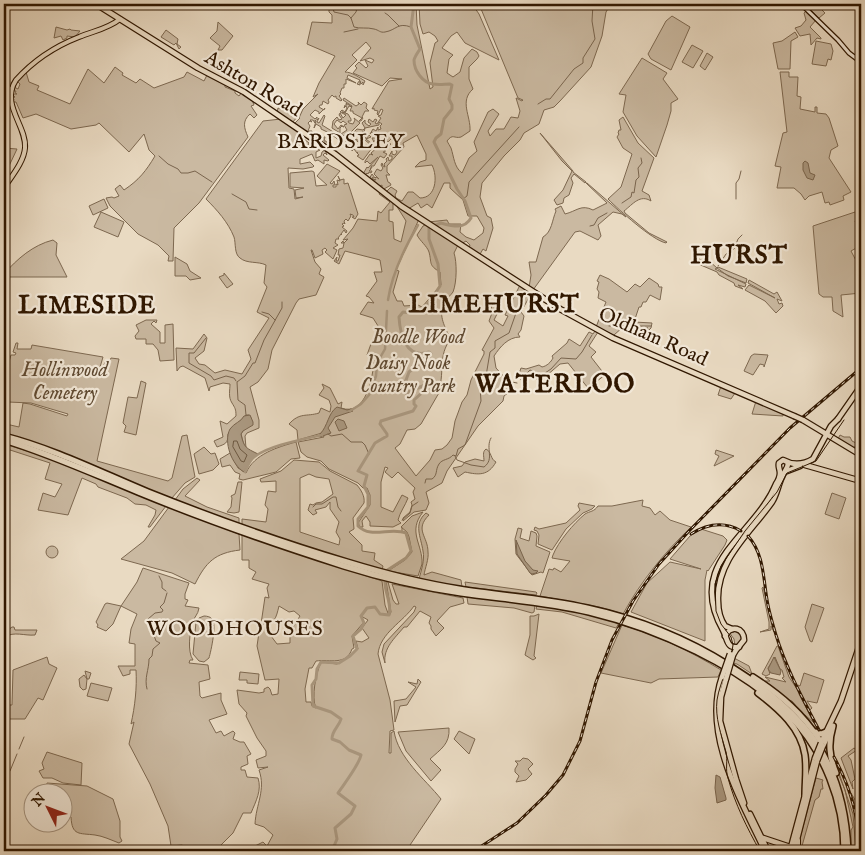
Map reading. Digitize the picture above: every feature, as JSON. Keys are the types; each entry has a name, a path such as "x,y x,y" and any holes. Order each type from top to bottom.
{"highway":[{"name":"Ashton Road","path":"96,4 198,68 244,92 335,154 394,201 413,213"},
{"name":"Oldham Road","path":"413,213 534,293 599,331 803,420 861,455"},
{"path":"780,470 787,470 811,463 816,458 830,435 832,427 861,386"},
{"path":"819,429 832,427"},
{"path":"822,442 830,435 832,427"},
{"path":"811,463 822,442 823,434 819,429"},
{"path":"4,436 44,448 207,515 380,574"},
{"path":"4,440 37,450 206,519 300,552 390,577 457,592 550,604 586,611 653,632 711,660 766,695 790,716 804,733 821,758 834,789 846,851"},
{"path":"732,654 730,646 716,619 713,607 713,586 716,572 725,552 769,498 776,486 780,474 778,466 780,462 784,460 788,463 811,463 861,481"},
{"path":"788,463 787,470 774,499 731,556 721,576 717,595 719,612 725,626 740,630 744,635 744,640 732,654 716,706 717,728 737,794 761,839 768,847 793,850"},
{"path":"780,483 789,470 802,465"},
{"path":"390,577 457,589 587,607 654,628 752,676 782,697 819,734 826,732"},
{"path":"725,636 732,629"},
{"path":"846,851 849,839 846,809 830,756 829,742 833,726 845,698 861,641"},
{"path":"730,646 739,647"},
{"path":"857,655 861,649"},
{"path":"711,660 770,703 790,723 802,746 810,772 798,838 793,850"},
{"path":"719,660 784,704 817,744 832,772 839,792 844,812 846,851"},
{"path":"724,678 720,721 738,786 761,839 768,847"},
{"path":"793,850 810,772 849,681"},
{"path":"822,743 833,726"},
{"path":"814,730 822,743"},
{"path":"805,795 810,772"},
{"path":"754,823 764,836 768,847"}],"main road":[{"path":"801,4 861,62"},
{"path":"4,188 25,148 10,107 12,89 15,82 31,66 60,45 118,19"},
{"path":"4,88 12,89"}],"green space":[{"path":"329,4 353,6 354,4 416,4 417,25 430,89 433,87 430,63 435,43 438,41 429,32 423,34 420,24 419,4 451,4 452,8 459,4 472,4 479,14 499,60 465,43 457,32 451,36 442,48 453,55 449,59 447,73 453,77 460,72 464,58 472,49 479,56 469,67 469,79 473,89 469,94 466,104 470,131 461,137 451,137 447,141 456,165 462,173 469,158 477,151 474,142 488,112 493,109 499,114 488,131 490,136 496,129 504,129 511,117 518,118 520,111 516,98 523,100 518,98 479,4 611,4 606,12 602,36 591,67 554,107 544,110 539,124 524,133 482,183 480,197 487,216 491,218 493,228 486,251 483,249 479,256 469,248 470,245 466,241 461,244 428,222 447,220 449,224 461,224 460,232 474,240 483,233 484,228 477,216 468,216 463,200 450,188 450,183 444,183 432,208 427,204 421,208 418,203 408,209 385,193 391,187 397,191 396,198 402,201 408,192 413,192 420,198 429,195 432,191 435,175 432,165 415,167 420,162 426,160 426,154 417,135 403,143 404,147 387,166 387,172 390,175 386,175 391,185 384,189 382,185 378,187 373,183 376,179 373,180 373,177 371,181 369,179 372,174 375,178 379,179 374,174 377,169 381,171 383,168 382,163 385,167 386,159 388,157 389,161 392,159 392,156 389,156 392,151 392,154 395,155 397,152 395,149 400,147 396,146 398,140 392,140 393,137 388,142 385,139 383,143 382,142 387,136 383,132 380,135 372,132 370,134 373,129 376,131 378,127 378,130 381,129 380,126 382,124 379,122 379,125 365,128 362,123 365,120 365,123 369,126 371,124 368,122 369,119 373,122 375,119 377,124 381,118 378,116 381,115 383,110 381,109 378,115 378,111 374,110 374,108 372,109 373,107 389,81 402,79 390,78 382,86 353,73 357,68 355,66 359,62 366,68 368,66 365,60 372,63 374,60 370,58 360,61 371,48 366,42 352,55 357,60 345,72 365,81 363,85 363,82 361,84 360,81 360,85 357,84 360,80 348,75 347,78 356,83 346,79 346,84 344,84 344,88 342,88 339,96 342,100 332,95 328,100 328,104 323,101 322,105 320,105 319,107 323,110 319,114 315,110 310,115 315,119 317,117 317,120 319,118 317,122 319,123 324,115 322,125 343,138 341,143 338,144 340,141 316,124 314,128 316,121 315,120 315,123 313,120 310,120 312,122 308,123 310,126 308,131 312,131 312,134 315,132 314,135 316,136 322,135 320,138 322,140 325,137 324,141 331,145 329,147 295,125 303,109 318,94 313,97 335,56 307,44 312,22 332,23"},
{"path":"805,4 824,4 820,8 825,13 819,18"},
{"path":"806,11 816,20 810,27 821,38 817,38 811,45 810,34 800,36 795,28 801,26 806,20 804,13"},
{"path":"672,16 690,27 671,70 651,59 648,54 666,21"},
{"path":"218,22 233,36 222,50 218,50 220,46 210,38 217,31"},
{"path":"56,27 80,31 75,37 67,36 63,40 61,36 54,38"},
{"path":"166,30 178,39 177,44 181,47 179,49 176,43 174,45 161,37"},
{"path":"795,32 798,37 791,41 790,69 778,69 773,43 782,41"},
{"path":"816,41 831,44 833,51 831,60 828,59 826,66 812,64"},
{"path":"692,45 703,51 693,68 682,62"},
{"path":"707,53 713,57 705,70 700,66"},
{"path":"642,58 667,73 663,79 678,99 671,103 671,111 656,157 637,136 623,112 626,95 619,94"},
{"path":"115,67 123,73 122,75 136,83 140,79 154,88 184,77 187,72 204,81 207,75 225,84 225,87 235,91 239,96 242,92 252,100 254,105 251,106 257,115 254,118 250,114 247,117 244,125 248,137 199,203 174,228 173,261 168,261 169,256 158,245 138,234 110,206 106,198 119,196 115,189 120,185 124,190 134,183 155,156 149,150 144,134 129,152 99,123 71,129 36,114 23,118 16,102 13,102 14,99 12,99 13,96 13,98 15,97 12,94 17,94 15,93 16,91 13,91 14,87 18,89 20,84 17,81 26,72 29,82 39,86 37,90 70,104 88,69 104,83"},
{"path":"780,72 789,72 789,77 798,77 797,96 801,97 800,109 815,112 815,107 817,107 817,113 826,114 829,118 838,146 831,150 829,158 851,192 843,196 844,200 830,205 829,202 825,203 822,192 809,196 805,200 794,188 777,188 781,167 775,166 783,133 787,132"},
{"path":"344,98 356,106 359,104 358,102 361,105 364,102 367,104 366,108 369,111 365,111 361,121 359,121 362,118 353,113 353,111 350,111 352,106 343,100"},
{"path":"346,103 352,107 349,106 345,113 351,119 351,121 348,121 349,123 353,124 354,118 360,123 346,137 341,134 347,130 344,125 347,124 343,121 341,123 337,120 334,124 338,129 341,125 344,127 340,128 340,133 332,128 333,121 337,117 339,120 342,119 339,115 340,113 343,118 346,115 340,112 342,110 345,112 347,108 346,106 344,108 345,105 347,105"},
{"path":"278,108 298,116 292,123 277,113"},
{"path":"623,117 638,143 654,158 642,191 649,195 651,201 640,199 624,211 649,233 666,243 644,231 608,199 621,187 632,154 623,148 617,137 619,130 621,130 619,120"},
{"path":"281,119 300,132 297,137 299,135 309,143 308,145 320,150 316,152 316,158 321,156 325,150 327,155 325,153 323,155 329,160 324,160 324,164 318,160 315,161 312,154 300,159 300,164 310,162 313,167 303,169 288,168 289,188 294,189 295,199 303,197 296,198 295,190 304,188 290,187 290,173 312,171 314,172 316,186 327,185 317,176 327,164 340,171 330,183 332,184 334,181 335,185 333,187 336,187 336,184 338,185 337,180 340,181 338,176 340,180 344,179 344,184 348,183 358,214 355,219 350,214 351,216 348,221 346,219 344,221 345,224 342,224 344,226 342,227 347,231 346,233 344,230 339,239 336,239 335,243 338,245 333,248 337,250 333,259 325,252 327,250 325,248 322,250 323,254 315,258 311,250 315,262 321,269 319,274 324,277 316,295 299,299 296,303 272,350 268,369 258,382 250,387 259,420 259,428 247,433 245,436 246,448 241,434 251,418 249,415 246,415 228,434 225,443 217,447 214,441 223,437 220,421 227,424 236,416 230,398 230,384 223,383 210,387 209,391 205,378 183,366 177,371 176,348 193,349 204,334 207,338 204,351 195,358 199,364 205,365 215,373 225,370 242,374 251,359 248,350 269,318 257,312 267,287 264,283 266,265 246,261 238,256 234,237 229,226 206,199 263,121"},
{"path":"365,128 361,136 365,136 371,143 373,142 371,145 365,140 362,144 355,140 362,143 363,141 358,133 353,137 351,135 357,129 363,130"},
{"path":"540,133 573,172 586,182 574,174 571,178 573,183 569,195 564,198 563,203 557,205 554,200 563,190 572,171"},
{"path":"351,137 360,149 366,145 372,148 363,160 357,156 359,155 354,149 352,151 350,147 349,150 349,146 346,148 343,145"},
{"path":"385,143 391,144 383,152 387,154 384,158 380,156 374,166 371,166 372,168 369,171 372,171 371,173 363,174 367,167 378,157 370,164 367,161 365,163 365,161 370,154 373,155 371,153 379,146 380,149"},
{"path":"4,148 17,149 9,166 4,161"},
{"path":"586,183 626,217 613,212 598,225 601,236 598,240 580,231 575,232 533,290 529,288 531,275 529,262 536,262 543,237 551,226 555,209 561,206 565,214 582,208 593,210 607,203"},
{"path":"380,192 393,202 393,210 389,210 389,221 393,222 394,239 401,242 406,221 396,205 419,219 396,270 399,271 393,292 397,301 402,301 404,306 418,305 422,307 441,285 440,272 431,264 429,252 417,235 423,226 427,224 458,245 454,253 456,272 453,292 445,301 442,309 443,322 448,334 454,336 445,348 443,355 440,391 421,424 415,429 407,430 400,444 395,448 416,476 430,460 435,450 442,449 452,438 455,421 462,402 467,395 471,380 484,354 482,350 494,328 489,321 492,313 491,303 494,301 500,304 495,312 497,314 494,320 503,326 508,316 505,315 520,285 532,292 521,312 524,316 521,330 518,334 520,337 508,341 494,356 496,368 508,381 507,387 509,392 504,396 503,401 478,426 447,471 442,483 426,492 429,503 426,510 414,512 403,521 403,518 410,512 411,502 415,499 413,492 415,488 398,472 392,478 385,472 388,468 385,467 381,482 381,507 393,512 402,495 408,498 398,520 401,523 393,527 370,526 366,516 362,521 363,527 360,527 358,523 370,505 370,495 367,488 363,488 358,483 329,469 321,461 307,457 301,452 298,442 324,437 322,433 298,440 297,430 289,424 300,416 319,413 321,408 330,412 329,400 319,395 324,388 322,384 330,388 338,404 342,402 341,408 350,409 357,407 362,401 370,385 374,360 367,355 372,341 378,342 380,329 373,318 360,314 368,302 374,303 366,296 377,281 374,272 382,272 380,260 345,251 339,264 334,261 337,257 336,261 338,261 339,249 343,248 344,243 348,239 343,240 358,219 377,221 378,211 381,213 390,202 379,194"},
{"path":"104,199 108,208 93,215 89,206"},
{"path":"861,210 861,218 855,221 861,235 860,242 857,245 858,247 851,251 861,270 861,293 841,295 843,317 833,311 832,297 823,297 819,294 813,226"},
{"path":"101,212 124,222 118,237 94,227"},
{"path":"53,240 57,243 56,255 67,277 4,277 9,268 26,253 39,245"},
{"path":"175,257 187,264 190,271 201,278 190,280 186,276 175,276"},
{"path":"697,258 709,264 708,260 717,268 747,279 746,283 735,279 746,284 745,287 738,285 743,289 735,286 734,283 717,272 696,263 696,261 707,265 697,260"},
{"path":"224,273 233,284 227,288 219,277 224,275"},
{"path":"600,275 627,292 635,284 640,287 649,278 658,284 659,287 662,287 660,300 650,295 646,302 643,302 641,307 639,307 634,322 652,323 651,328 643,336 638,334 640,329 648,328 640,328 638,330 623,327 614,335 596,327 606,302 598,298 599,292 597,289 599,282 597,281"},
{"path":"749,280 774,294 777,292 782,301 777,299 779,304 782,303 783,306 776,313 765,301 745,290 749,285 775,298 748,283"},
{"path":"146,320 157,320 156,323 154,321 151,324 160,332 160,343 165,343 165,325 173,324 174,360 160,361 158,350 153,344 146,344 146,339 136,339 135,336 139,331 136,325"},
{"path":"595,331 598,332 589,346 596,352 591,357 605,375 588,388 568,363 560,364 539,382 533,375 527,379 523,378 522,382 519,374 521,368 526,369 539,365 542,367 546,366 553,358 552,356 569,339 580,346 589,332 593,334"},
{"name":"Hollinwood Cemetery","path":"16,343 18,343 17,349 31,349 32,345 103,357 98,374 100,375 105,362 109,362 111,358 119,359 97,461 168,481 172,478 182,436 187,435 195,477 185,483 171,499 36,443 4,433 4,426 6,424 19,427 23,403 67,416 68,414 31,403 8,402 8,365 11,355 16,353 13,352"},
{"path":"754,354 768,355 764,367 764,365 760,364 753,375 744,371 751,356"},
{"path":"141,381 146,383 136,435 124,432 126,426 123,423 128,397 137,398"},
{"path":"721,386 735,393 731,399 718,395"},
{"path":"756,401 783,413 783,416 752,414"},
{"path":"840,435 850,437 857,445 853,448 838,439"},
{"path":"296,442 300,458 291,459 276,472 243,480 239,479 240,474 235,472 230,465 222,467 220,459 230,453 238,468 246,473 255,461 267,452"},
{"path":"4,444 44,456 166,506 150,527 148,527 156,510 146,505 135,504 127,498 98,487 96,484 82,478 68,515 38,510 43,493 55,497 62,484 45,479 50,463 4,448"},
{"path":"204,447 211,454 215,453 219,464 213,470 199,474 194,454"},
{"path":"486,449 496,462 490,470 479,474 465,472 458,477 453,468 462,466 465,462 475,459 484,461"},
{"path":"716,450 734,456 714,466 719,456 715,454"},
{"path":"294,460 319,462 330,471 357,485 363,496 364,503 353,518 354,529 349,532 362,545 362,551 375,553 374,560 383,566 382,570 242,525 242,519 266,522 268,509 265,505 268,491 276,492 276,481 261,482 260,479 281,471","holes":["309,474 329,479 333,494 322,502 310,504 308,510 313,515 317,513 315,510 326,507 330,502 330,509 339,522 336,532 340,539 339,545 300,532 300,478"]},
{"path":"197,478 200,480 185,496 207,507 239,518 239,524 175,500 183,489"},
{"path":"238,482 242,482 239,512 227,512 231,507 231,496 235,494"},
{"path":"832,493 846,498 839,519 825,514"},
{"path":"643,500 642,506 650,508 655,515 660,511 670,520 691,527 654,568 637,590 623,614 599,607 540,596 549,569 553,570 554,568 561,572 570,561 552,558 562,539 585,514 598,506 612,506"},
{"path":"579,503 595,506 583,513 566,529 552,550 538,544 539,535 534,530 535,527 539,529 566,523 580,510"},
{"path":"169,507 239,534 240,550 224,553 212,560 207,564 195,584 172,573 121,559 144,541"},
{"path":"423,512 416,526 422,557 418,576 388,571 405,560 412,552 407,532 401,527 412,516"},
{"path":"426,513 429,515 422,529 428,555 424,575 432,572 461,580 462,587 419,579 423,565 423,551 419,526 422,517"},
{"path":"518,528 522,529 520,538 529,541 531,531 536,533 536,546 550,552 543,573 532,575 516,554 515,539"},
{"path":"701,529 723,536 727,540 707,570 705,580 705,641 631,612 647,583 670,562 701,569 670,559 690,536"},
{"path":"242,535 382,581 385,605 389,616 391,612 386,581 396,604 399,604 392,584 463,598 464,603 450,607 437,621 444,628 436,636 429,623 431,617 420,611 390,644 386,653 385,663 382,652 384,644 414,612 416,607 414,606 387,634 378,654 390,700 394,730 390,731 389,753 391,753 391,733 394,731 406,759 441,799 406,851 273,851 271,849 272,851 255,851 253,847 263,842 267,846 273,835 264,827 255,824 261,791 259,770 268,767 258,768 256,760 266,756 266,751 246,716 247,713 239,704 237,690 259,693 264,692 264,689 268,687 272,695 278,694 279,679 265,680 257,646 260,626 265,628 277,644 290,643 290,632 300,616 294,611 289,612 279,606 272,622 261,624 265,597 269,598 267,588 269,584 252,579 256,572 249,568 249,560 242,560","holes":["361,616 368,620 362,628 369,638 362,642 356,641 358,649 351,656 337,664 321,662 315,685 314,698 316,708 312,706 311,702 306,702 305,689 309,668 312,668 316,661 337,661 346,658 354,648 352,636 364,622"]},
{"path":"52,546 58,552 52,558 46,552"},
{"path":"143,568 189,583 185,594 185,599 188,600 185,606 199,608 191,627 190,647 193,660 190,660 189,663 208,665 210,679 199,682 200,696 202,698 221,693 221,700 227,714 209,720 216,733 221,731 224,736 233,731 235,733 233,739 244,742 251,754 247,756 248,764 241,767 241,770 245,770 247,777 258,778 259,782 258,796 251,813 243,813 233,833 219,847 218,851 186,851 182,845 171,846 168,826 150,784 129,744 134,722 131,724 134,710 136,670 130,670 130,674 123,676 118,666 135,666 135,644 129,643 131,629 137,614 121,606 137,582"},
{"path":"465,582 537,593 536,595 466,587"},
{"path":"763,587 774,632 771,626 771,630 760,632 769,629"},
{"path":"467,597 535,605 534,612 514,608 468,604"},
{"path":"105,604 121,606 113,624 106,631 97,627 96,622"},
{"path":"812,604 824,608 812,642 805,627"},
{"path":"537,605 586,614 619,623 616,628 562,612 536,609"},
{"path":"539,614 534,656 536,658 533,660 525,655 530,635 530,616"},
{"path":"204,616 211,618 214,626 209,658 204,662 199,661 193,654 196,622"},
{"path":"622,625 661,639 697,656 721,670 718,677 659,679 651,683 601,673"},
{"path":"12,627 15,630 37,630 35,635 16,634 4,637 4,633"},
{"path":"738,630 743,639 735,646 734,639 729,632"},
{"path":"777,646 789,677 797,689 798,685 800,686 804,673 824,680 817,703 807,701 812,708 810,710 800,692 799,694 814,723 803,715 792,701 787,700 765,681 770,681 765,677 786,682 782,678 784,677 782,670 775,657 768,668 770,674 766,676 762,674"},
{"path":"47,657 49,664 57,668 43,700 38,698 25,719 7,719 7,705 12,705 13,670"},
{"path":"734,658 749,666 752,674 737,664 732,663"},
{"path":"85,671 91,673 89,679 87,679"},
{"path":"240,672 259,674 258,684 247,683 247,680 239,680"},
{"path":"84,675 87,679 86,689 83,690 80,687 79,679"},
{"path":"418,679 421,682 407,705 400,706 395,722 394,701 406,699 416,687 408,682 417,684"},
{"path":"91,683 112,688 108,701 87,696"},
{"path":"449,728 446,742 430,759 441,770 431,781 406,751 398,732"},
{"path":"459,731 475,739 469,754 454,739"},
{"path":"854,748 857,750 848,756 851,760 855,779 852,782 853,789 841,758"},
{"path":"47,752 82,763 81,785 72,784 72,782 61,782 52,778 43,778 39,771 44,769 42,763"},
{"path":"523,758 528,759 533,764 528,769 532,774 526,780 516,782 519,776 515,772 518,764 515,761 520,761"},
{"path":"816,778 823,780 823,789 821,789 819,797 815,800 802,846 816,851 800,847 799,842"},
{"path":"72,785 87,786 113,799 120,821 120,837 122,841 119,843 101,836 77,832 73,828"},
{"path":"845,791 853,814 856,851 851,851 851,830 853,827"},
{"path":"851,793 861,810 860,837 857,811"},
{"path":"629,849 711,849 711,851 629,851"}],"water":[{"path":"805,161 808,163 810,173 815,175 813,180 807,178 803,170 803,163"},
{"path":"337,407 353,411 335,417 328,428 331,433 320,437 320,434"},
{"path":"250,415 253,425 241,434 246,447 258,454 252,459 244,472 232,459 228,446 228,434 233,425 244,416"},
{"path":"338,419 344,421 347,428 339,431 335,422"},
{"path":"516,540 525,561 533,570 538,571 536,573 530,573 517,554"},
{"path":"774,657 781,671 780,675 771,673 768,669"},
{"path":"716,775 720,777 726,798 726,800 717,803 715,788"}],"waterway":[{"path":"351,18 356,12 358,4"},
{"path":"332,851 337,839 335,828 351,814 355,806 338,793 361,755 332,739 333,733 341,719 331,712 313,706 312,685 316,679 317,669 321,662 339,663 357,649 353,636 361,629 364,623 361,616 367,608 375,607 380,614 389,615 390,607 385,587 386,571 406,558 411,551 406,533 394,531 369,532 358,526 358,519 368,507 368,494 364,486 367,475 358,471 375,443 387,436 380,424 381,421 413,411 416,406 414,400 426,389 425,385 406,393 403,388 409,372 431,354 429,352 415,352 410,349 403,338 399,317 403,312 417,312 426,307 440,286 438,264 429,239 429,228 441,223 461,226 471,218 465,201 457,189 434,142 441,134 444,119 452,109 449,99 452,85 429,83 417,72 414,60 420,49 411,27 414,4"},
{"path":"538,104 546,99 550,99 574,69 583,63 583,58 595,39 592,21 593,4"},
{"path":"332,5 334,12 348,15 354,27 371,28 381,32 403,25 411,27"},
{"path":"385,13 399,26"},
{"path":"344,32 358,29"},
{"path":"463,199 467,196 469,182 519,127"},
{"path":"159,156 181,173 195,171 212,182"},
{"path":"622,203 631,197 632,192 634,193 636,180 639,177 638,168 642,163 641,158"},
{"path":"736,199 736,183 741,171"},
{"path":"232,194 246,202 249,209 257,210"},
{"path":"590,226 594,225 598,218 607,213"},
{"path":"388,300 400,261 418,225"},
{"path":"718,266 726,254 734,249 742,235"},
{"path":"425,483 426,479 434,477 440,462 453,455 456,456 458,449 465,445 481,401 480,387 486,376 490,352 495,348 495,341 509,333 524,293"},
{"path":"246,415 245,405 238,400 237,382 245,376 253,363 255,363 264,340 282,308 282,302"},
{"path":"350,411 361,404 369,395 376,376 377,363 385,349 387,311"},
{"path":"262,312 269,314 275,320"},
{"path":"609,326 651,326"},
{"path":"521,379 530,370 542,375 551,369 561,358 576,359 592,335"},
{"path":"206,338 194,353 189,353 189,363 211,376 214,380 226,376 234,378 236,381"},
{"path":"512,382 517,383"},
{"path":"328,434 331,436 342,434 351,442 362,442 369,454"},
{"path":"245,472 253,458 267,450 322,435"},
{"path":"455,456 457,460 484,467 489,460 489,442 491,438"},
{"path":"313,507 316,504 322,504 336,497 341,511"},
{"path":"402,520 410,513 412,506 418,502"},
{"path":"159,576 162,588 166,591"},
{"path":"147,689 146,681 149,659 152,656 153,649 160,643 156,641 148,619 155,613 162,612 163,610 160,607 164,603 167,593"},
{"path":"19,749 24,737"},
{"path":"10,771 17,754"}],"tram line":[{"path":"760,851 742,816 727,775 727,759 720,732 717,700 733,645 731,637 721,624 716,611 715,584 721,566 745,531 777,492 787,473 816,461 844,420"}],"railway":[{"path":"474,851 517,823 546,795 563,775 580,741 596,682 612,640 633,601 659,564 790,428 861,368"},
{"path":"691,534 703,528 716,525 728,526 741,531"},
{"path":"748,536 758,551 766,596 780,647 795,683 819,730"},
{"path":"834,757 845,779 852,802 859,839 859,851"}],"district":[{"name":"BARDSLEY","path":"341,142"},
{"name":"HURST","path":"739,256"},
{"name":"LIMEHURST","path":"494,305"},
{"name":"LIMESIDE","path":"87,306"},
{"name":"WATERLOO","path":"555,385"},
{"name":"WOODHOUSES","path":"235,629"}],"park label":[{"name":"Boodle Wood","path":"418,337"},
{"name":"Daisy Nook Country Park","path":"408,374"}]}
